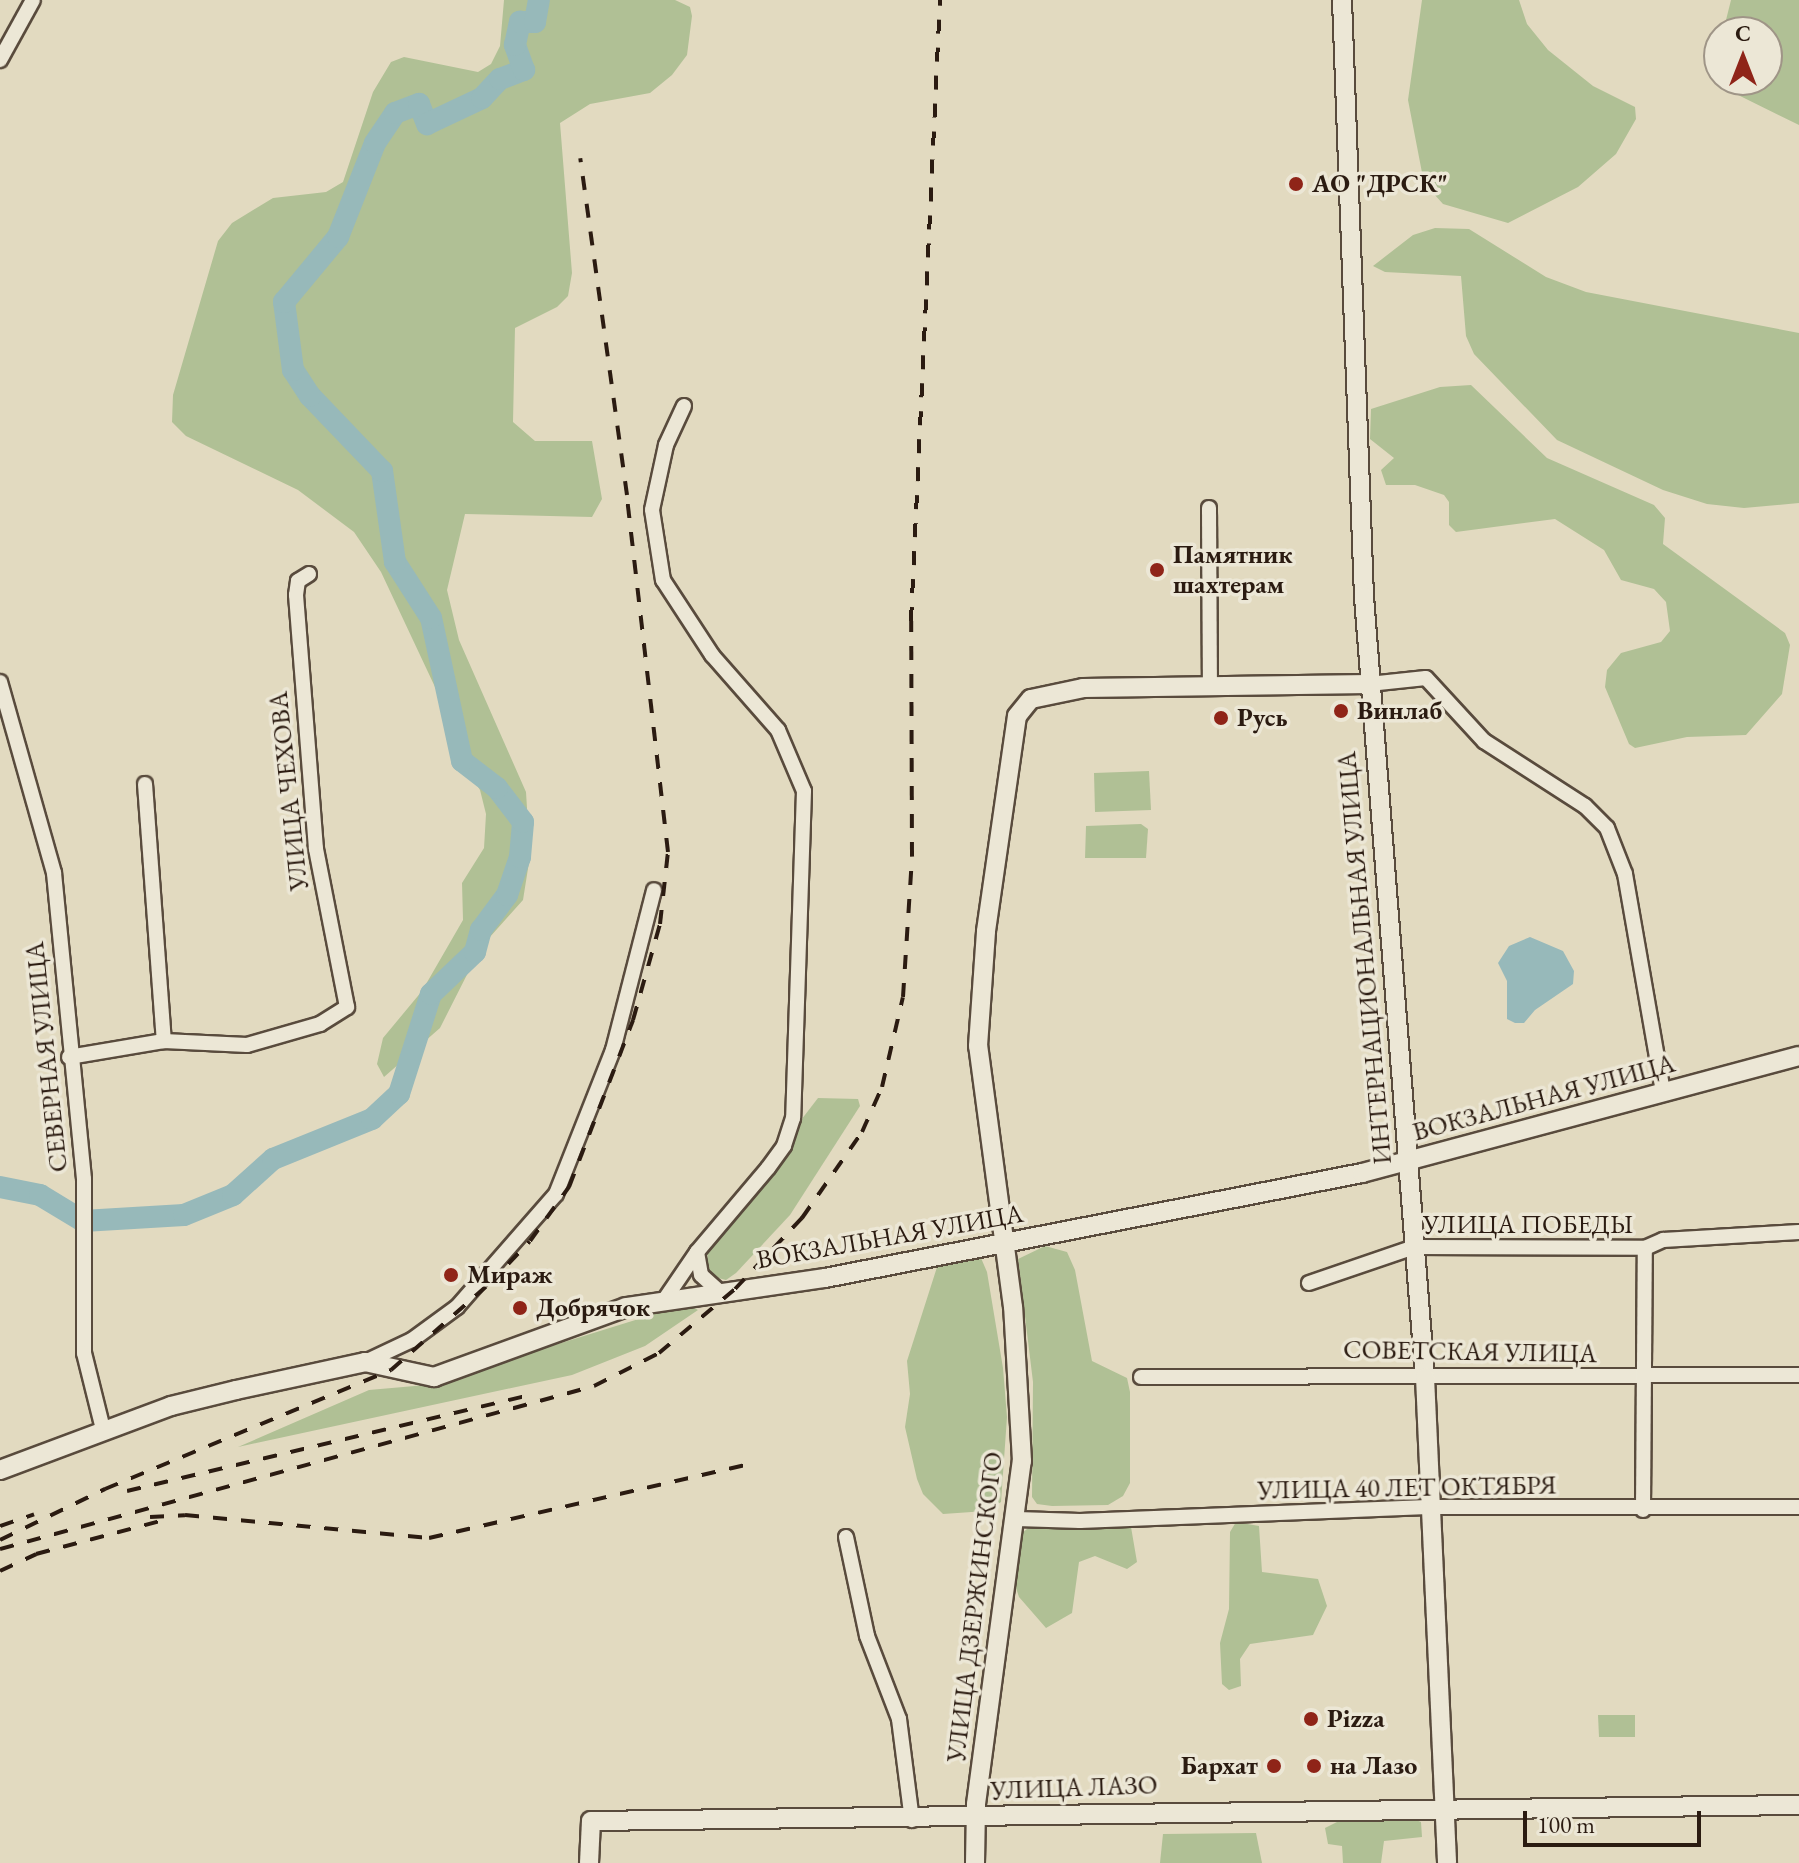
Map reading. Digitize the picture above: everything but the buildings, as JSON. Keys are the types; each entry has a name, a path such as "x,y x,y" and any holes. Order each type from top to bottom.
{"main road":[{"name":"ИНТЕРНАЦИОНАЛЬНАЯ УЛИЦА","path":"1342,0 1343,143 1369,684 1425,1377 1428,1507 1447,1807 1447,1863"},
{"name":"УЛИЦА ДЗЕРЖИНСКОГО","path":"975,1863 975,1818 1017,1519 1021,1391 984,1117 979,1020 1017,716 1031,699 1050,691 1210,685 1369,684"},
{"name":"ВОКЗАЛЬНАЯ УЛИЦА","path":"0,1470 193,1400 365,1362 434,1377 611,1312 665,1299 1003,1245 1409,1162 1799,1056"},
{"name":"УЛИЦА ЛАЗО","path":"589,1863 591,1821 912,1820 1447,1807 1799,1805"}],"street":[{"path":"0,60 33,0"},
{"path":"665,1299 697,1252 768,1168 791,1129 804,791 778,730 712,655 663,580 652,510 666,445 684,406"},
{"path":"1209,508 1210,685"},
{"name":"УЛИЦА ЧЕХОВА","path":"164,1041 247,1045 320,1024 347,1007 316,849 296,595 298,581 309,574"},
{"path":"1369,684 1426,678 1484,741 1585,806 1607,828 1625,874 1663,1092"},
{"name":"СЕВЕРНАЯ УЛИЦА","path":"0,682 51,853 83,1193 84,1353 104,1433"},
{"path":"69,1057 164,1041 145,784"},
{"path":"365,1362 412,1340 457,1307 556,1194 613,1050 654,890"},
{"name":"УЛИЦА ПОБЕДЫ","path":"1309,1283 1414,1247 1645,1248 1663,1240 1799,1232"},
{"path":"1643,1510 1645,1248"},
{"path":"697,1252 701,1275 720,1292"},
{"name":"СОВЕТСКАЯ УЛИЦА","path":"1141,1377 1643,1378 1799,1375"},
{"name":"УЛИЦА 40 ЛЕТ ОКТЯБРЯ","path":"1017,1519 1143,1519 1428,1507 1643,1510 1799,1507"},
{"path":"846,1537 867,1636 899,1719 912,1820"}],"green space":[{"path":"504,0 675,0 690,7 692,16 687,55 672,75 650,93 590,104 560,123 572,273 568,296 557,307 515,328 513,422 535,441 592,441 602,499 592,517 465,514 447,590 459,640 526,792 530,856 523,900 481,947 440,1028 384,1077 377,1064 383,1038 422,991 463,920 462,883 484,848 486,814 480,790 447,736 443,704 381,572 354,532 298,490 186,436 172,422 173,395 218,241 232,223 273,198 326,192 343,182 373,92 391,62 404,57 478,72 491,64 500,46"},
{"path":"1422,0 1519,0 1527,24 1548,50 1593,86 1635,107 1636,119 1616,154 1578,187 1508,223 1443,204 1424,183 1408,100"},
{"path":"1731,0 1799,0 1799,125 1740,96 1783,96 1783,16 1727,16"},
{"path":"1435,228 1469,229 1546,277 1586,292 1799,333 1799,503 1744,508 1707,504 1663,490 1557,440 1474,354 1466,336 1461,276 1385,272 1373,266 1413,235"},
{"path":"1471,385 1547,458 1654,505 1665,518 1663,544 1785,633 1790,645 1782,694 1746,735 1687,737 1635,748 1629,744 1605,687 1607,670 1621,653 1661,642 1670,631 1666,602 1654,589 1621,580 1604,550 1555,519 1456,532 1449,525 1449,502 1444,495 1415,485 1386,485 1381,470 1394,458 1370,439 1371,409 1440,387"},
{"path":"1149,771 1151,810 1095,812 1094,773"},
{"path":"1141,824 1148,829 1146,858 1085,858 1086,826"},
{"path":"818,1098 858,1099 860,1106 790,1215 736,1273 726,1280 714,1277 707,1265 708,1241"},
{"path":"1045,1246 1067,1252 1075,1270 1092,1361 1127,1378 1130,1392 1130,1483 1123,1496 1108,1505 1052,1506 1037,1504 1032,1497 1033,1382 1018,1259"},
{"path":"973,1256 981,1258 987,1272 1003,1368 1007,1417 1001,1502 986,1511 943,1514 923,1494 917,1479 905,1427 910,1394 907,1361 938,1264"},
{"path":"687,1304 698,1310 645,1346 572,1375 238,1447 369,1390 426,1385"},
{"path":"1236,1522 1259,1526 1262,1572 1318,1579 1327,1606 1313,1635 1250,1644 1240,1659 1241,1686 1229,1690 1222,1684 1220,1643 1229,1609 1230,1532"},
{"path":"1032,1525 1131,1527 1137,1562 1127,1569 1095,1556 1079,1562 1072,1613 1046,1628 1019,1597 1014,1582 1022,1533"},
{"path":"1598,1715 1635,1715 1635,1737 1599,1737"},
{"path":"1341,1820 1416,1820 1421,1822 1422,1837 1384,1841 1381,1863 1343,1863 1342,1846 1328,1844 1325,1828"},
{"path":"1256,1833 1262,1863 1160,1863 1163,1834"}],"water":[{"path":"1530,937 1563,951 1574,971 1573,984 1535,1010 1524,1023 1515,1023 1507,1019 1507,981 1498,963 1509,946"}],"waterway":[{"path":"0,1187 40,1195 83,1221 184,1215 233,1195 273,1159 372,1119 399,1094 431,994 475,952 481,930 507,895 520,857 523,822 497,788 462,761 431,618 395,562 382,471 310,396 293,370 284,302 338,237 375,143 395,113 419,104 427,124 482,98 500,79 524,70 515,45 520,22 535,22 539,0"}],"railway":[{"path":"0,1549 594,1386 659,1353 735,1289 802,1218 862,1132 882,1087 903,997 912,856 911,621 940,0"},
{"path":"0,1540 105,1489 391,1370 489,1284 530,1241 569,1187 633,1020 660,924 668,852 627,495 580,158"},
{"path":"127,1491 535,1394"},
{"path":"150,1517 185,1515 429,1538 749,1464"},
{"path":"0,1526 34,1514"},
{"path":"0,1571 36,1554 164,1520"}],"place":[{"name":"АО \"ДРСК\"","path":"1296,184"},
{"name":"Памятник шахтерам","path":"1157,570"},
{"name":"Винлаб","path":"1341,711"},
{"name":"Русь","path":"1221,718"},
{"name":"Мираж","path":"451,1275"},
{"name":"Добрячок","path":"520,1308"},
{"name":"Pizza","path":"1311,1719"},
{"name":"Бархат","path":"1274,1766"},
{"name":"на Лазо","path":"1314,1766"}]}
